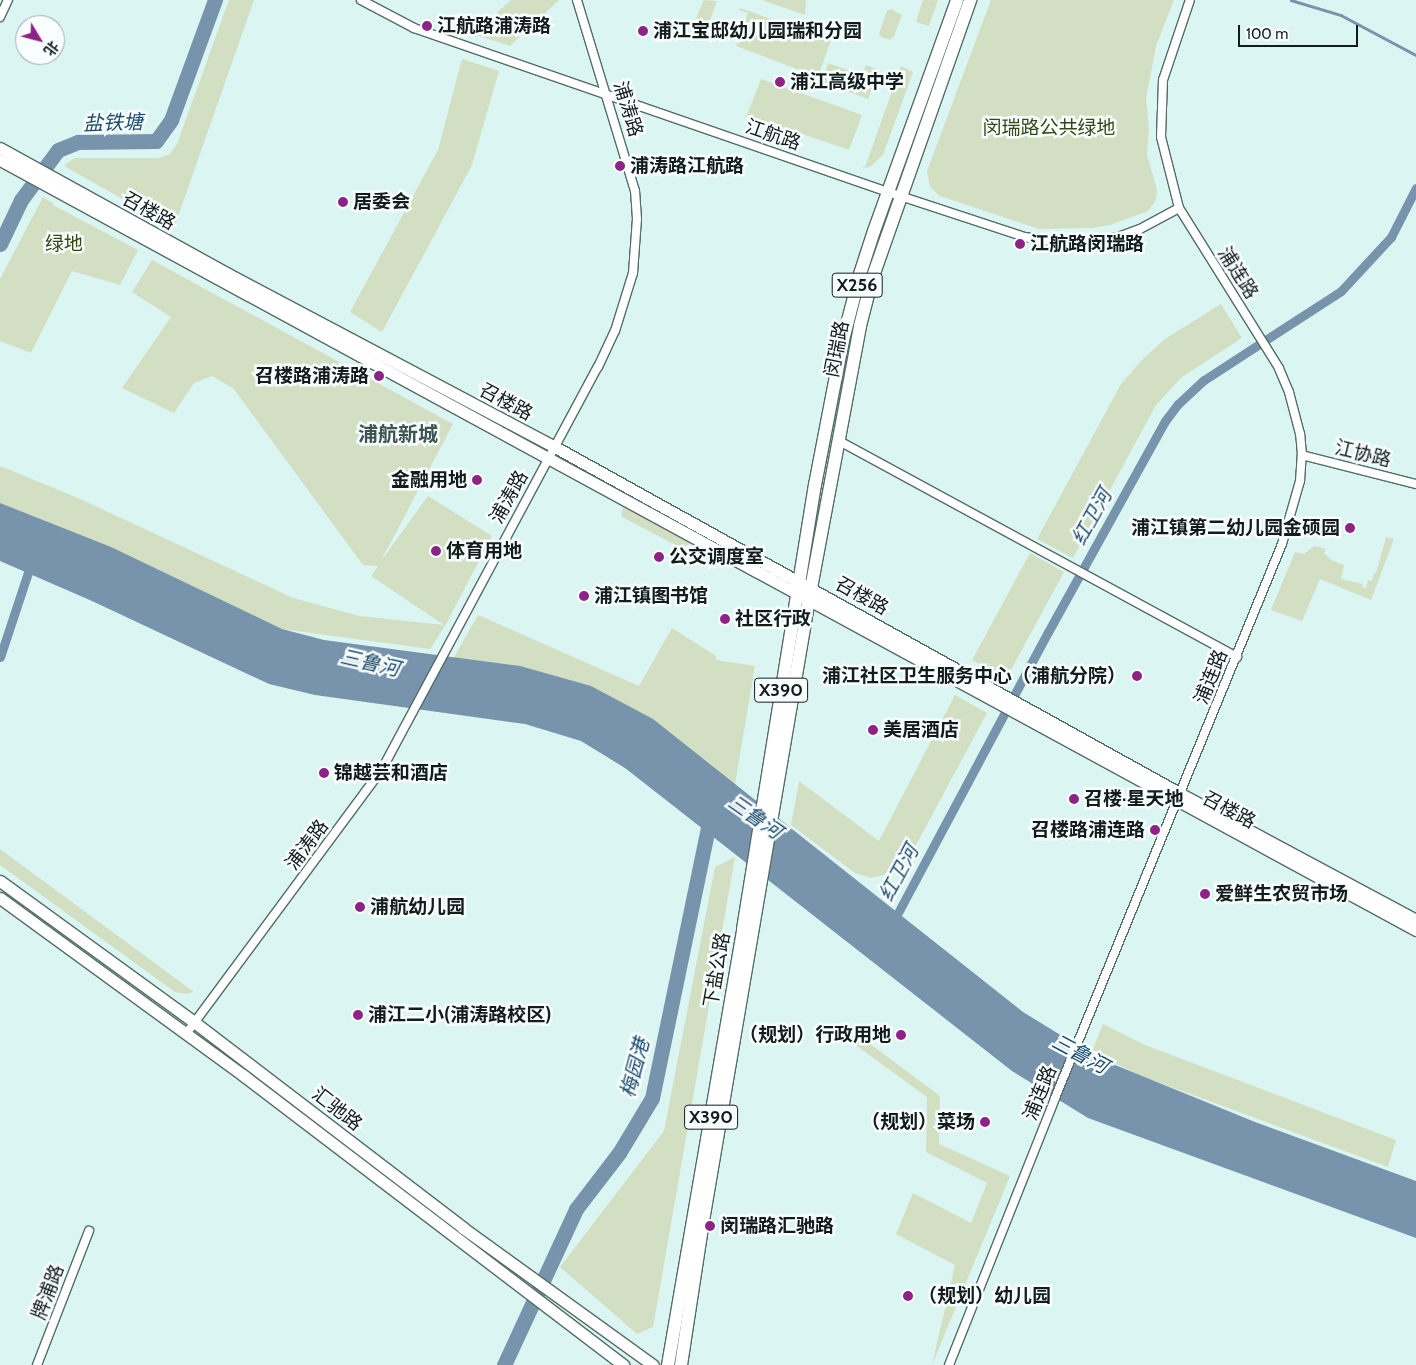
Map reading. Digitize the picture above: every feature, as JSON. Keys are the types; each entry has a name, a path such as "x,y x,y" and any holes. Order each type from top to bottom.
{"main road":[{"name":"闵瑞路","path":"798,587 815,484 843,340 860,274 957,0"},
{"name":"闵瑞路","path":"810,594 860,326 872,279 970,0"},
{"name":"下盐公路","path":"682,1365 758,873 764,798 798,587"},
{"name":"下盐公路","path":"668,1365 758,873 774,808 810,594"}],"street":[{"path":"0,17 8,0"},
{"name":"江航路","path":"361,0 414,28 992,228 1025,237 1055,242 1079,242 1118,237 1140,230 1179,208"},
{"name":"浦涛路","path":"186,1034 382,769 555,447 615,331 633,273 637,219 635,191 608,95 577,0"},
{"name":"浦连路","path":"949,1365 1055,1098 1237,657 1294,510 1300,481 1302,455 1296,412 1290,392 1273,360 1179,208 1161,137 1161,99 1167,64 1190,0"},
{"name":"召楼路","path":"0,148 18,164 60,188 549,458 798,587"},
{"name":"召楼路","path":"0,160 18,164"},
{"name":"召楼路","path":"60,188 555,447 810,594 1416,930"},
{"path":"839,441 1237,657"},
{"name":"江协路","path":"1302,455 1416,484"},
{"name":"召楼路","path":"1179,798 1416,920"},
{"name":"汇驰路","path":"0,881 194,1022 463,1228 653,1365"},
{"name":"汇驰路","path":"0,898 186,1034 624,1365"},
{"name":"牌浦路","path":"37,1365 89,1231"}],"green space":[{"path":"229,0 254,0 174,228 64,166 74,158 159,158 170,154 177,144"},
{"path":"511,0 559,0 510,46 473,34"},
{"path":"704,0 717,1 708,25 695,21"},
{"path":"762,0 806,0 805,15"},
{"path":"923,0 938,0 929,26 916,22"},
{"name":"闵瑞路公共绿地","path":"991,0 1174,0 1156,46 1146,99 1149,129 1147,154 1157,190 1156,200 1148,211 1110,225 1091,228 1039,229 940,196 930,187 927,171"},
{"path":"740,8 831,40 818,77 736,46 748,13 739,10"},
{"path":"891,9 902,15 894,36 890,40 881,37 879,34 887,11"},
{"path":"462,59 499,71 472,165 382,332 350,312 438,150"},
{"path":"828,63 862,75 866,65 879,70 868,99 822,82"},
{"path":"901,66 913,72 883,155 870,167 860,168 865,167"},
{"path":"761,79 862,115 849,150 747,115"},
{"name":"绿地","path":"43,197 53,203 53,205 138,250 120,285 72,271 31,353 0,341 0,279"},
{"path":"152,260 453,424 381,561 428,496 492,536 445,626 430,649 282,629 0,504 0,466 78,498 293,598 359,616 444,625 371,576 378,566 363,565 233,388 212,376 194,383 174,413 122,388 171,317 132,292"},
{"path":"1221,304 1242,338 1182,377 1156,405 1073,558 1037,539 1121,384 1142,360 1165,339"},
{"path":"623,506 691,543 681,548 626,519 621,516"},
{"path":"1386,537 1394,539 1371,600 1320,579 1302,621 1271,610 1295,552 1304,554 1314,546 1326,549 1324,553 1331,560 1344,565 1341,579 1363,584 1362,587 1366,588 1368,580 1372,581 1374,573 1376,573"},
{"path":"1030,553 1064,572 1006,679 972,660"},
{"path":"478,615 639,686 672,628 716,656 716,660 755,666 735,785 438,685"},
{"path":"955,695 987,713 909,858 892,873 871,878 855,873 791,825 799,781 879,841"},
{"path":"0,849 194,992 186,994 175,992 0,865"},
{"path":"735,857 653,1327 637,1334 560,1267 664,1131 715,867"},
{"path":"1103,1024 1145,1045 1396,1140 1388,1167 1139,1075 1092,1052"},
{"path":"854,1032 940,1096 939,1144 1010,1176 932,1365 955,1265 896,1234 913,1193 971,1223 987,1183 926,1152 927,1097 850,1041"}],"water":[{"name":"三鲁河","path":"0,503 111,547 282,629 324,640 520,666 591,686 653,719 1023,1012 1098,1058 1255,1122 1416,1181 1416,1238 1088,1118 1012,1071 625,768 581,741 525,724 315,695 269,684 92,601 0,561"}],"waterway":[{"name":"盐铁塘","path":"0,244 21,200 58,150 78,142 156,141 171,120 215,0"},
{"path":"1291,0 1341,15 1416,55"},
{"name":"红卫河","path":"893,922 1048,632 1165,421 1178,404 1204,380 1341,291 1391,237 1416,188"},
{"name":"盐铁塘","path":"0,657 31,563"},
{"name":"梅园港","path":"504,1365 576,1209 619,1153 652,1098 711,814"}],"place":[{"name":"江航路浦涛路","path":"427,26"},
{"name":"浦江宝邸幼儿园瑞和分园","path":"643,31"},
{"name":"浦江高级中学","path":"780,82"},
{"name":"浦涛路江航路","path":"620,166"},
{"name":"居委会","path":"343,202"},
{"name":"江航路闵瑞路","path":"1020,244"},
{"name":"召楼路浦涛路","path":"379,376"},
{"name":"金融用地","path":"477,480"},
{"name":"浦江镇第二幼儿园金硕园","path":"1350,528"},
{"name":"体育用地","path":"436,551"},
{"name":"公交调度室","path":"659,557"},
{"name":"浦江镇图书馆","path":"584,596"},
{"name":"社区行政","path":"725,619"},
{"name":"浦江社区卫生服务中心（浦航分院）","path":"1137,676"},
{"name":"美居酒店","path":"873,730"},
{"name":"锦越芸和酒店","path":"324,773"},
{"name":"召楼·星天地","path":"1074,799"},
{"name":"召楼路浦连路","path":"1155,830"},
{"name":"爱鲜生农贸市场","path":"1205,894"},
{"name":"浦航幼儿园","path":"360,907"},
{"name":"浦江二小(浦涛路校区)","path":"358,1015"},
{"name":"（规划）行政用地","path":"901,1035"},
{"name":"（规划）菜场","path":"985,1122"},
{"name":"闵瑞路汇驰路","path":"710,1226"},
{"name":"（规划）幼儿园","path":"908,1296"}],"district":[{"name":"浦航新城","path":"398,434"}]}
